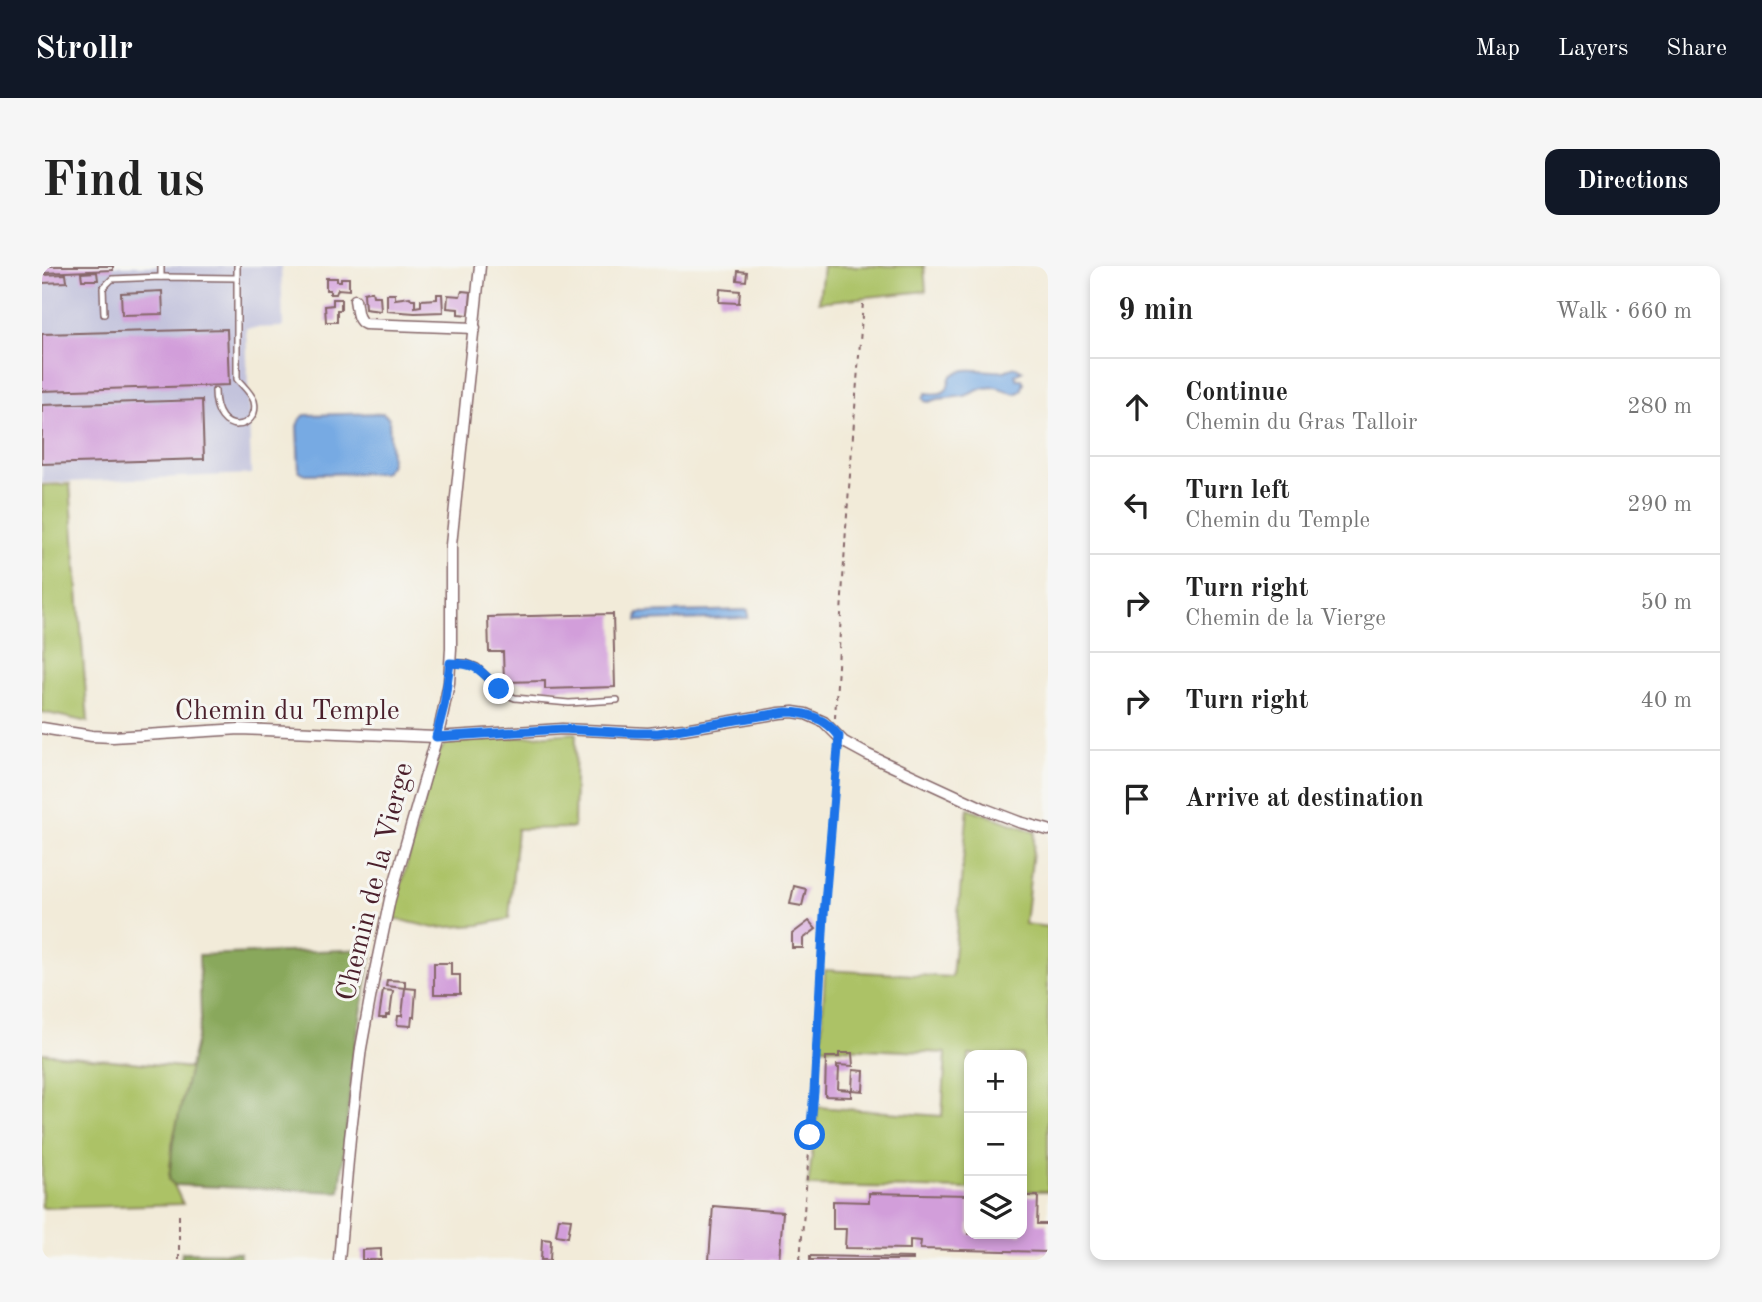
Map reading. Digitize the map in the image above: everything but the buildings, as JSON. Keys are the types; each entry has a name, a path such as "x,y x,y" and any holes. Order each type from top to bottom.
{"street":[{"name":"Chemin de la Vierge","path":"339,1260 351,1127 367,1011 390,899 444,706 450,663 451,552 458,466 480,266"},
{"path":"355,300 358,318 365,324 475,328"},
{"name":"Chemin du Temple","path":"42,727 92,736 240,729 436,737 562,729 658,733 786,712 800,713 824,722 854,748 985,809 1048,830"}],"lane":[{"path":"161,266 161,277"},
{"path":"215,391 215,404 220,416 235,426 246,423 255,405 251,394 237,379 237,266"},
{"path":"104,314 103,288 112,279 237,278"},
{"path":"450,663 466,663 477,667 499,689 515,698 569,703 617,700"}],"path":[{"path":"800,1260 813,1104 846,528 863,302"},
{"path":"178,1260 179,1211"}],"shaded area":[{"path":"42,266 281,266 283,327 246,328 251,474 42,483"}],"green space":[{"path":"823,266 924,266 926,291 819,302"},
{"path":"70,484 88,722 42,712 42,485"},
{"path":"576,733 574,828 517,829 509,919 479,925 434,928 392,918 436,758 446,742"},
{"path":"968,808 1035,832 1025,924 1048,927 1048,1191 1027,1191 1027,1050 964,1050 964,1189 808,1186 818,1107 942,1116 946,1053 821,1047 825,970 952,977"},
{"path":"372,949 353,1060 340,1192 174,1185 169,1180 173,1140 201,1020 199,955"},
{"path":"42,1053 190,1068 173,1140 169,1180 183,1204 42,1208"},
{"path":"182,1252 240,1253 240,1260 181,1260"}],"water":[{"path":"1016,367 1023,371 1015,375 1017,379 1022,379 1024,383 1021,391 1015,394 996,387 929,402 923,398 926,393 945,391 951,376 957,372 1004,371"},
{"path":"383,413 389,418 391,462 383,473 305,474 299,471 297,426 305,415"},
{"path":"748,610 748,618 637,621 638,613"}],"route":[{"path":"499,689 477,667 466,663 450,663 449,683 436,737 562,729 658,733 786,712 813,716 830,726 839,736 810,1135"}]}
